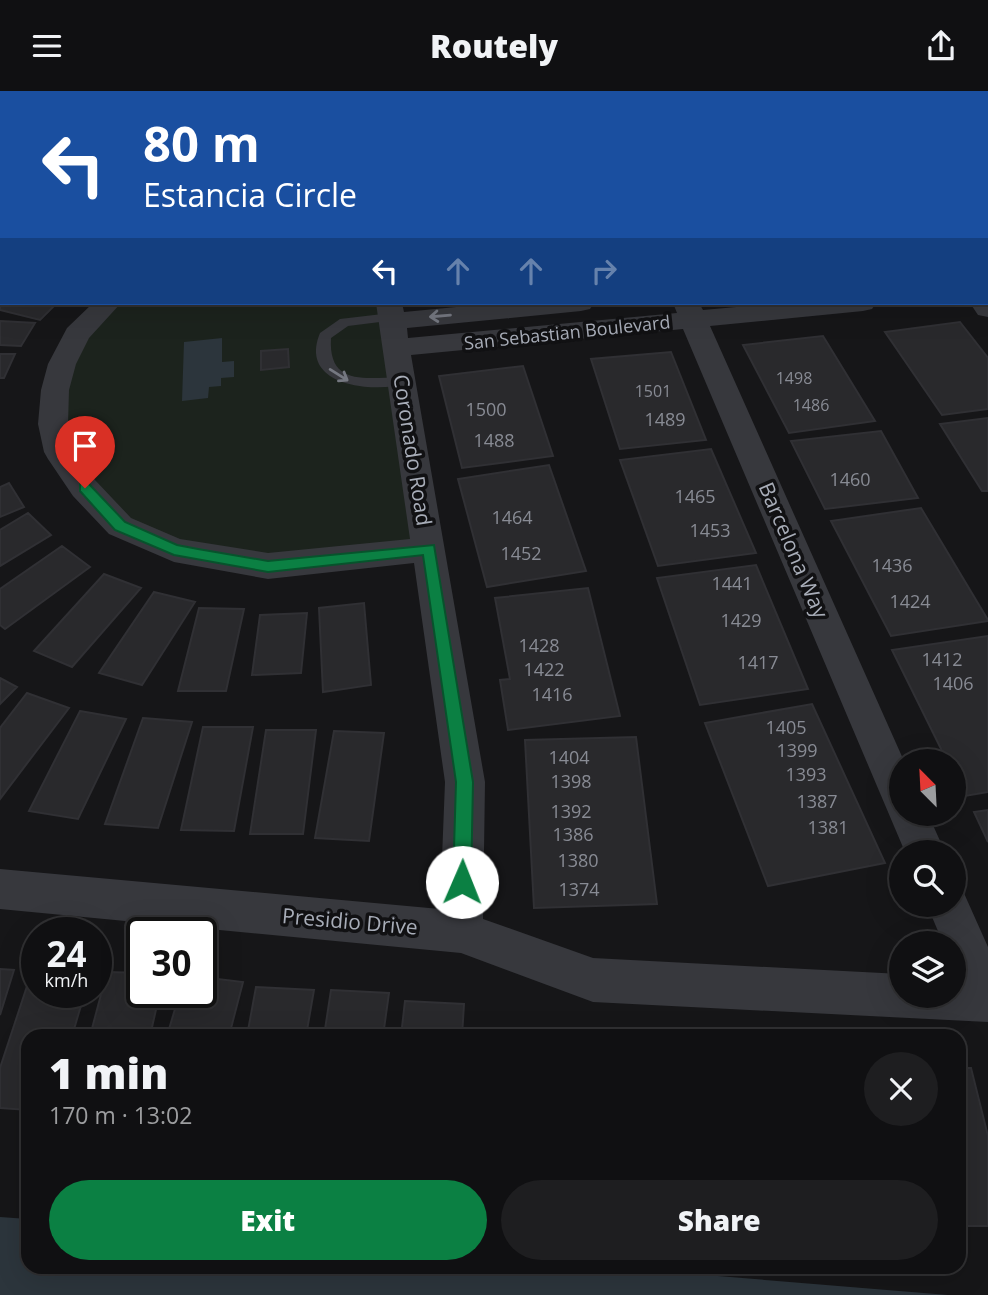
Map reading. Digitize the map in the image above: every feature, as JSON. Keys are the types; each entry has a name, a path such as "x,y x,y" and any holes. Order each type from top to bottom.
{"street":[{"path":"106,305 77,334 62,364 55,390 53,423 59,452 85,488 120,526 174,550 268,566 429,549"},
{"name":"San Sebastian Boulevard","path":"394,334 569,305"},
{"name":"San Sebastian Boulevard","path":"394,334 690,311 820,305"},
{"name":"Barcelona Way","path":"690,311 889,770"},
{"name":"Coronado Road","path":"394,334 465,782 461,932"},
{"name":"Presidio Drive","path":"2,888 461,932 593,980 889,995"},
{"path":"953,917 988,999"},
{"name":"Presidio Drive","path":"966,998 988,999"}],"lane":[{"path":"345,322 394,334 357,383 340,379 326,366 322,353 325,336 345,322"}],"shaded area":[{"path":"106,305 389,305 429,549 268,566 120,526 53,424 77,334"},
{"path":"222,338 222,362 234,361 234,377 221,378 221,386 209,387 208,398 182,401 184,342"},
{"path":"0,1217 21,1218 21,1274 693,1274 948,1295 0,1295"}],"building":[{"path":"0,305 55,305 40,320 0,310"},
{"path":"0,321 35,323 21,346 0,345"},
{"path":"960,322 988,358 988,409 942,415 885,332"},
{"path":"823,336 875,421 789,433 743,345"},
{"path":"288,349 289,367 261,370 261,351"},
{"path":"671,352 706,440 620,449 591,359"},
{"path":"0,354 15,354 4,378 0,378"},
{"path":"523,366 553,456 462,468 439,376"},
{"path":"988,418 988,491 982,491 940,424"},
{"path":"881,431 918,498 825,509 791,441"},
{"path":"711,449 756,553 658,566 620,460"},
{"path":"549,465 586,571 487,587 458,479"},
{"path":"9,483 24,507 0,517 0,487"},
{"path":"921,508 988,621 891,636 831,521"},
{"path":"28,513 51,535 0,566 0,530"},
{"path":"62,546 90,567 5,629 0,625 0,589"},
{"path":"756,565 808,689 700,705 657,578"},
{"path":"104,574 141,588 72,667 34,651"},
{"path":"588,588 620,716 508,730 500,680 510,679 495,598"},
{"path":"154,592 195,602 142,685 99,673"},
{"path":"364,603 371,685 323,692 319,608"},
{"path":"199,608 244,609 226,691 178,691"},
{"path":"307,613 301,673 252,675 260,615"},
{"path":"988,636 988,792 966,796 966,749 941,749 892,650"},
{"path":"0,678 17,687 0,704"},
{"path":"27,693 69,708 0,799 0,728"},
{"path":"812,704 885,863 768,886 705,723"},
{"path":"80,711 126,719 78,819 29,811"},
{"path":"143,718 192,722 158,828 105,824"},
{"path":"203,727 253,727 234,831 181,830"},
{"path":"266,730 316,730 303,834 250,834"},
{"path":"334,731 384,733 369,841 315,838"},
{"path":"636,737 657,904 534,908 525,740"},
{"path":"988,810 988,842 974,812"},
{"path":"0,969 14,970 0,1015"},
{"path":"112,972 126,973 126,1008 156,1008 152,1029 92,1029 97,1008 112,1008"},
{"path":"217,979 243,982 231,1029 169,1029 175,1008 217,1008"},
{"path":"256,987 314,990 307,1029 248,1029"},
{"path":"331,990 389,993 384,1029 325,1029"},
{"path":"405,1001 464,1004 462,1029 402,1029"},
{"path":"21,1004 21,1008 80,1008 74,1029 21,1029 21,1110 0,1108 0,1068"},
{"path":"966,1068 971,1068 988,1136 988,1226 966,1226"}],"route":[{"path":"85,488 120,526 174,550 268,566 383,556 429,549 465,782 462,882"}]}
